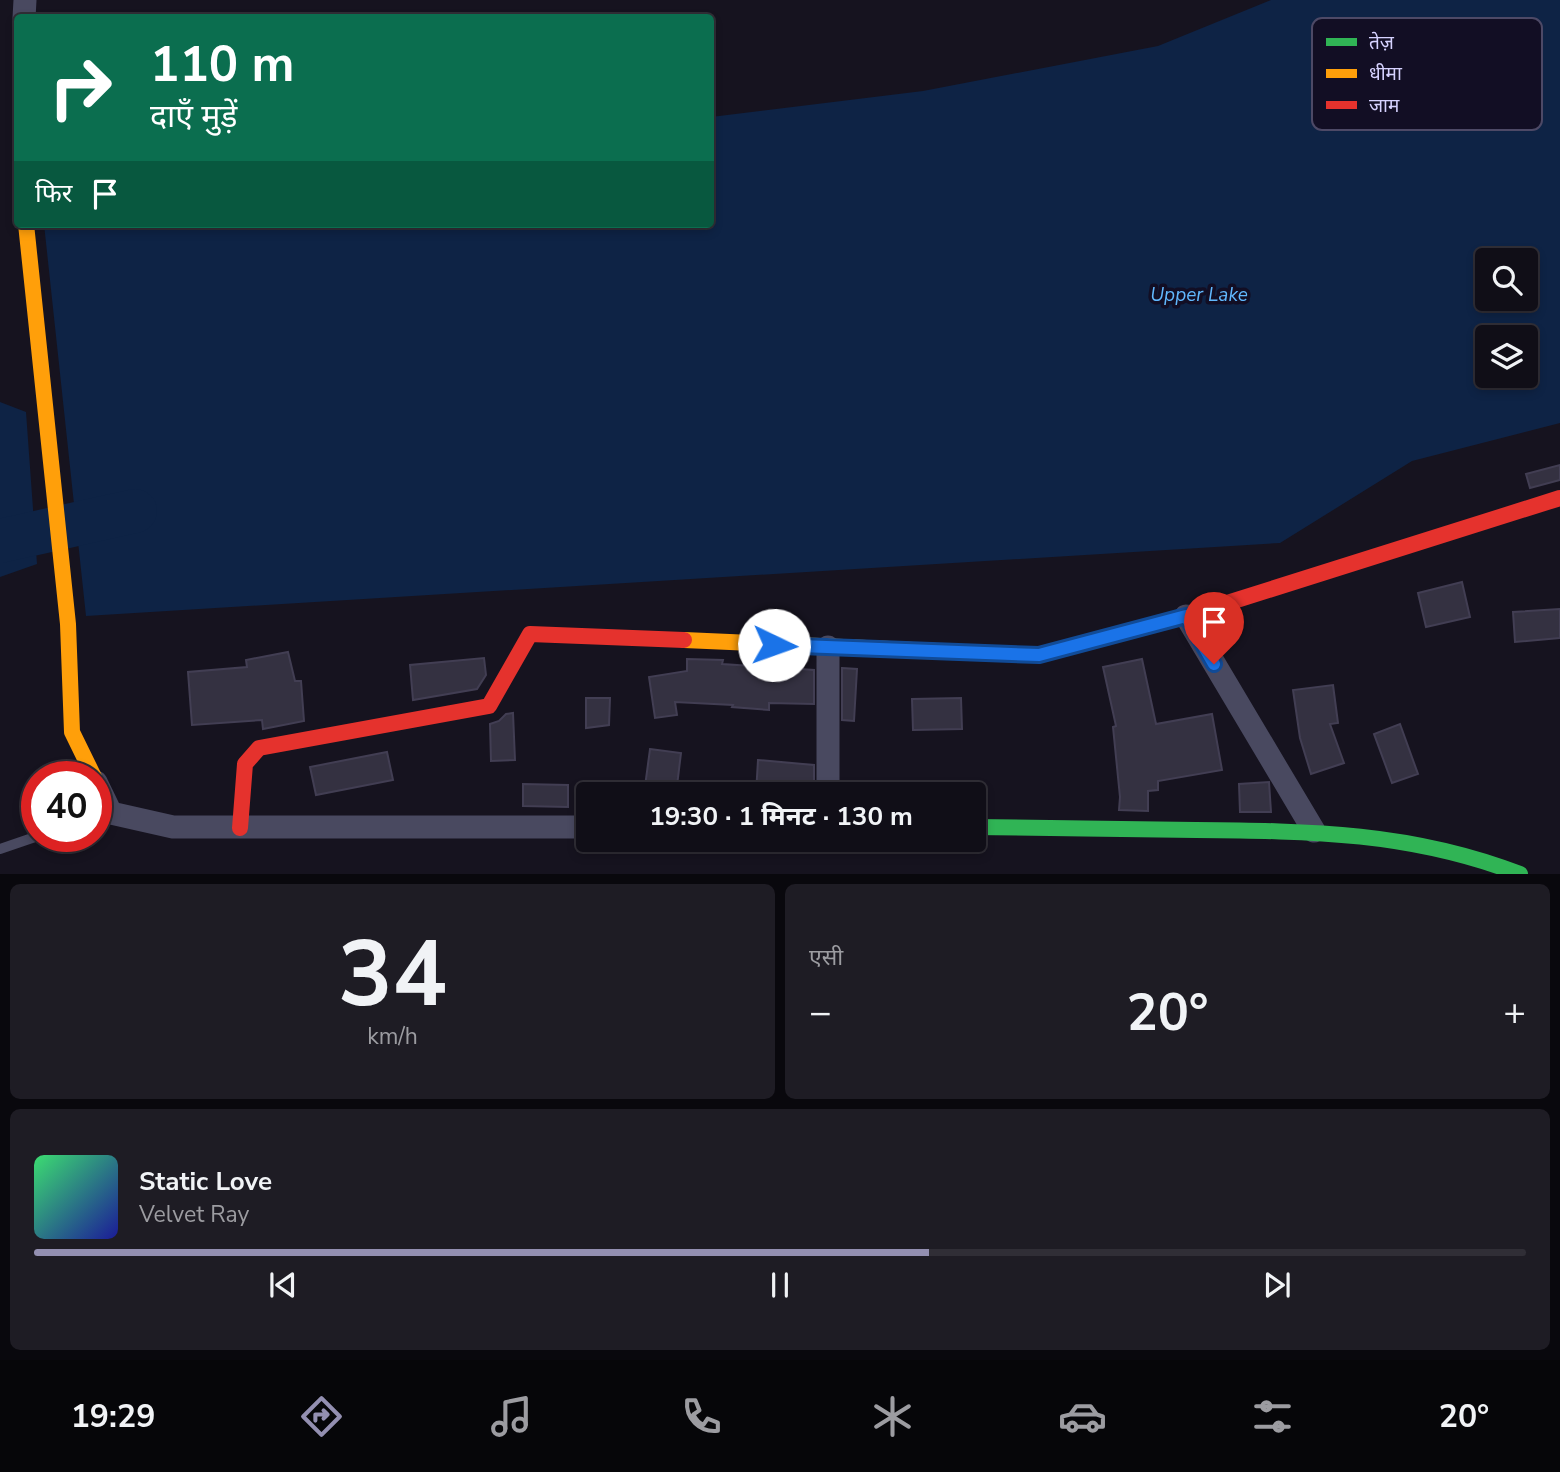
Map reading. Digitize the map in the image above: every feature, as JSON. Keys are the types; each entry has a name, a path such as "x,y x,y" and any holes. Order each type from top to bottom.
{"street":[{"path":"26,228 68,624 72,732 86,761"},
{"path":"240,828 245,764 259,748 489,706 530,634 1039,655 1186,616 1560,498"},
{"path":"1186,616 1314,831"},
{"path":"828,647 828,782"},
{"path":"112,816 173,827 576,827"},
{"path":"986,827 1314,831 1403,839 1486,859 1520,873"}],"lane":[{"path":"0,849 21,842"}],"water":[{"name":"Upper Lake","path":"1271,0 1560,0 1560,423 1412,461 1280,543 86,616 44,228 714,228 714,117 923,91 1158,46"},
{"path":"0,402 26,412 37,564 0,577"}],"building":[{"path":"1560,465 1560,480 1530,488 1526,474"},
{"path":"1462,582 1470,617 1426,627 1418,593"},
{"path":"1560,609 1560,638 1515,642 1513,612"},
{"path":"288,652 295,681 301,681 304,721 263,729 262,720 192,725 188,672 247,667 246,660"},
{"path":"484,658 486,675 477,689 413,700 410,665"},
{"path":"687,659 723,660 722,664 814,670 814,704 769,703 769,710 675,702 677,715 655,718 649,677 687,671"},
{"path":"1142,659 1156,724 1212,714 1222,770 1158,781 1158,790 1148,791 1148,811 1119,810 1113,727 1116,726 1103,667"},
{"path":"842,668 857,669 854,721 842,720"},
{"path":"1333,685 1338,723 1330,724 1344,763 1311,774 1300,738 1293,690"},
{"path":"586,698 610,698 609,725 586,728"},
{"path":"961,698 962,729 913,730 912,699"},
{"path":"513,713 515,760 491,761 490,724 499,721 506,714"},
{"path":"1400,724 1418,774 1392,783 1374,734"},
{"path":"650,749 681,753 677,782 646,782"},
{"path":"387,752 393,780 316,795 310,767"},
{"path":"758,760 814,765 814,782 757,782"},
{"path":"1269,782 1271,812 1240,812 1239,784"},
{"path":"523,784 568,785 568,807 523,806"}],"waterway":[{"path":"0,541 135,511"}],"traffic: fast":[{"path":"986,827 1320,833 1400,842 1440,850 1520,874"}],"traffic: slow":[{"path":"26,228 68,624 72,732 86,761"},
{"path":"684,640 983,653"}],"traffic: jam":[{"path":"983,653 1039,655 1186,616 1560,498"},
{"path":"240,828 245,764 259,748 489,706 530,634 684,640"}],"route":[{"path":"774,645 1039,655 1186,616 1214,664"}]}
